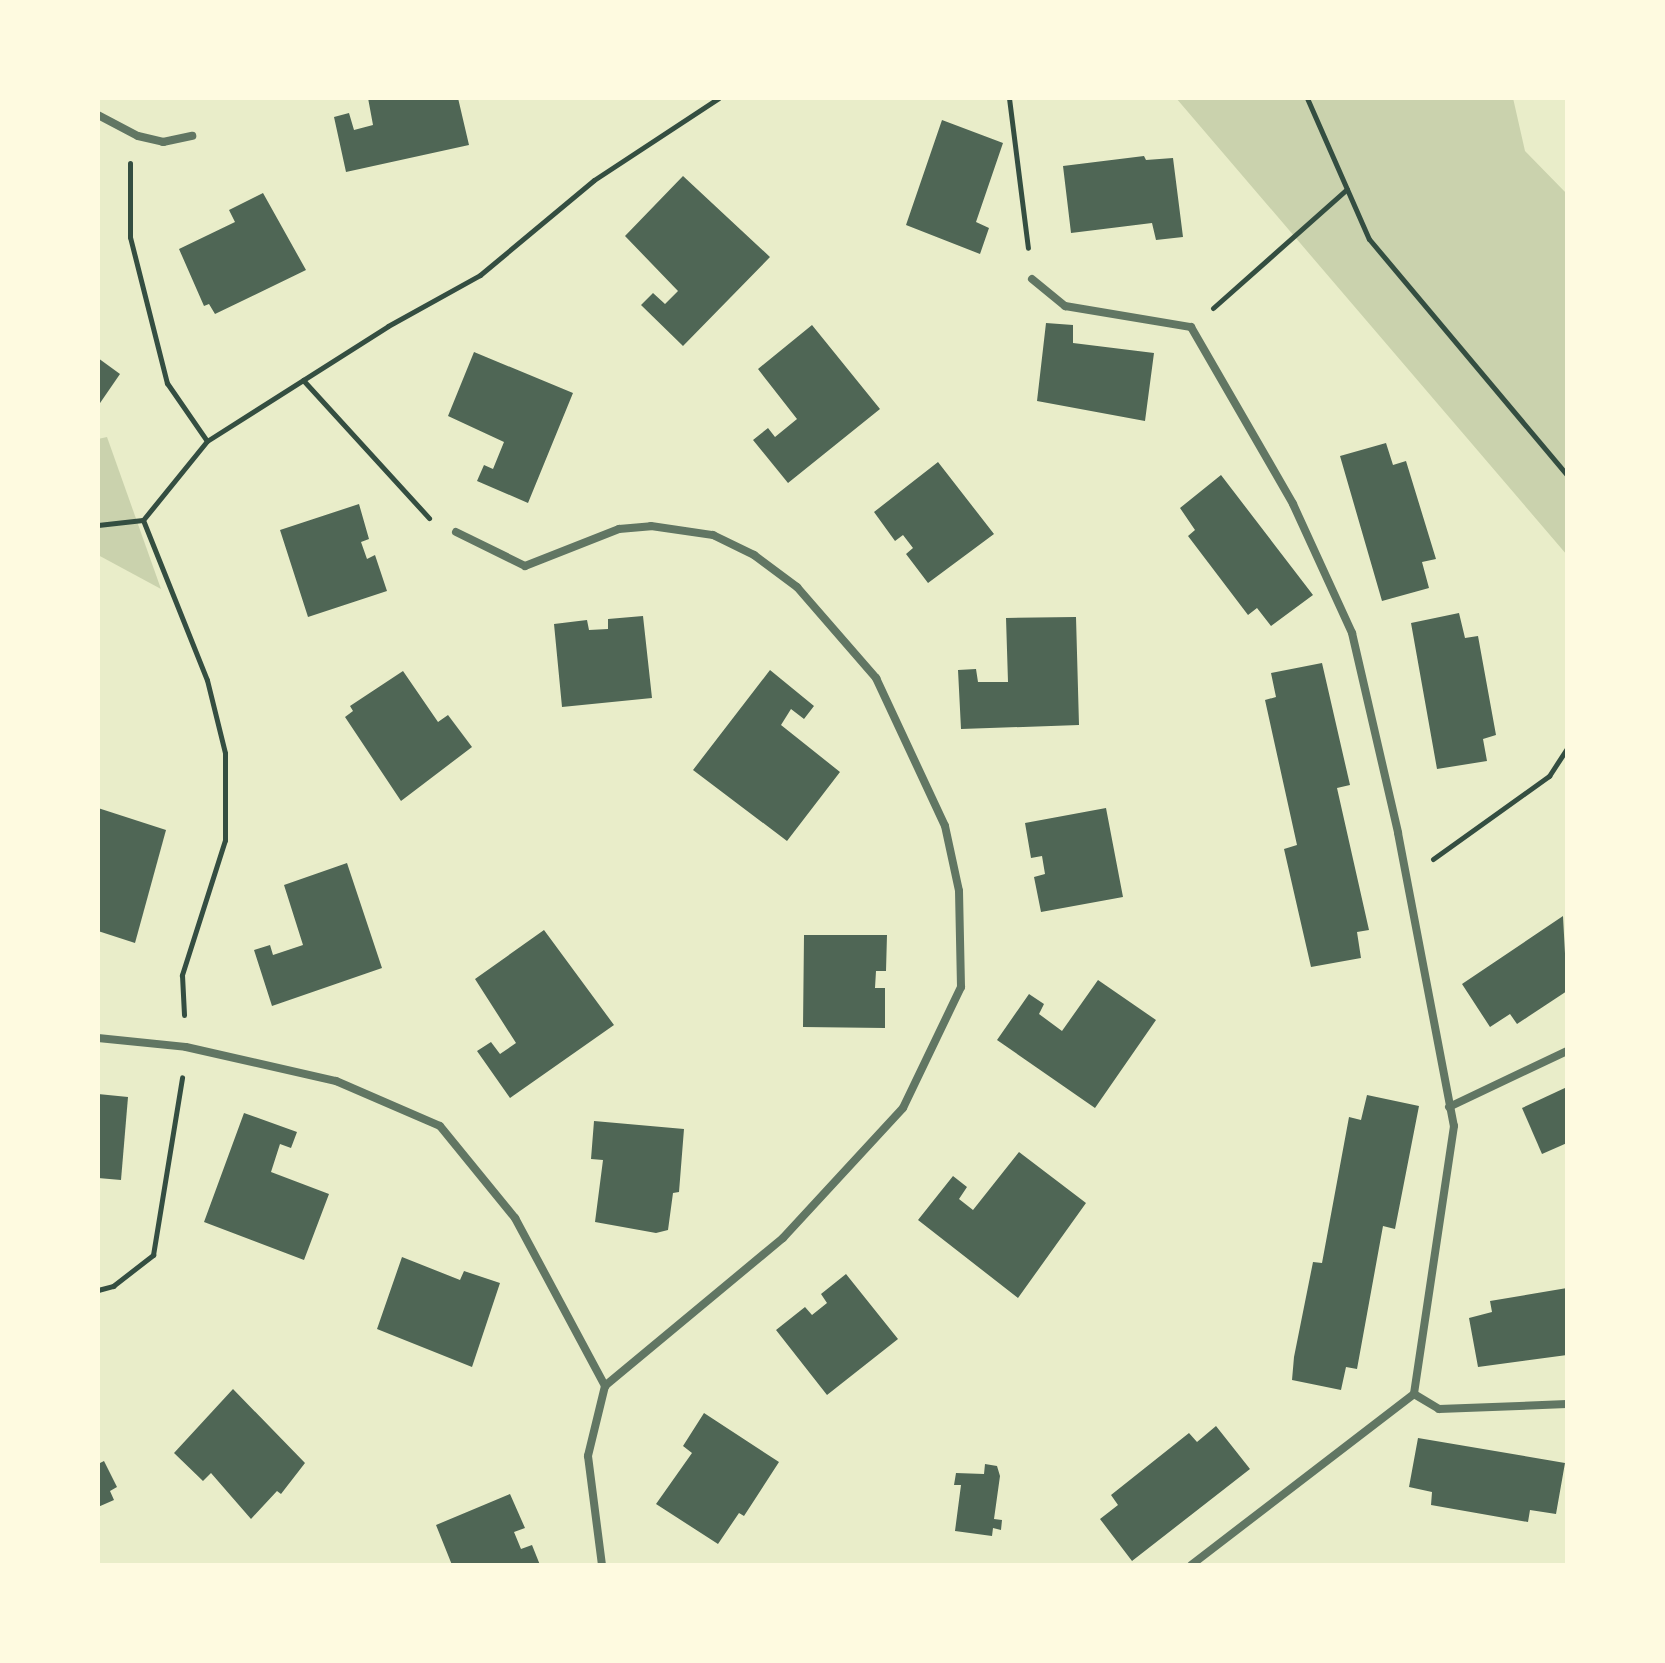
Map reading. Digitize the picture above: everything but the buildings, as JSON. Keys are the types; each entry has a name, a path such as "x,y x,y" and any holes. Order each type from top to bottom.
{"street":[{"path":"98,115 138,136 163,142 192,136"},
{"path":"1032,279 1065,306 1191,327 1293,504 1352,633 1406,878 1454,1126 1414,1394 1191,1565"},
{"path":"456,532 525,566 619,529 651,526 713,535 754,555 797,587 876,678 945,826 959,891 961,987 903,1108 783,1238 605,1386 588,1456 602,1565"},
{"path":"98,1038 186,1047 336,1081 440,1126 515,1218 605,1386"},
{"path":"1449,1107 1567,1051"},
{"path":"1414,1394 1439,1409 1567,1404"}],"path":[{"path":"98,525 143,520 207,441 480,275 594,180 719,98"},
{"path":"1009,98 1032,279"},
{"path":"1307,98 1369,239 1567,475"},
{"path":"138,136 127,174 130,237 167,383 207,441"},
{"path":"1191,327 1347,189"},
{"path":"303,380 419,512 456,532"},
{"path":"98,1290 113,1286 153,1255 186,1047 182,975 225,840 225,753 207,680 143,520"},
{"path":"1406,878 1549,776 1567,748"}],"green space":[{"path":"1176,98 1513,98 1525,151 1567,194 1567,555"},
{"path":"107,437 161,589 98,555 98,439"}]}
